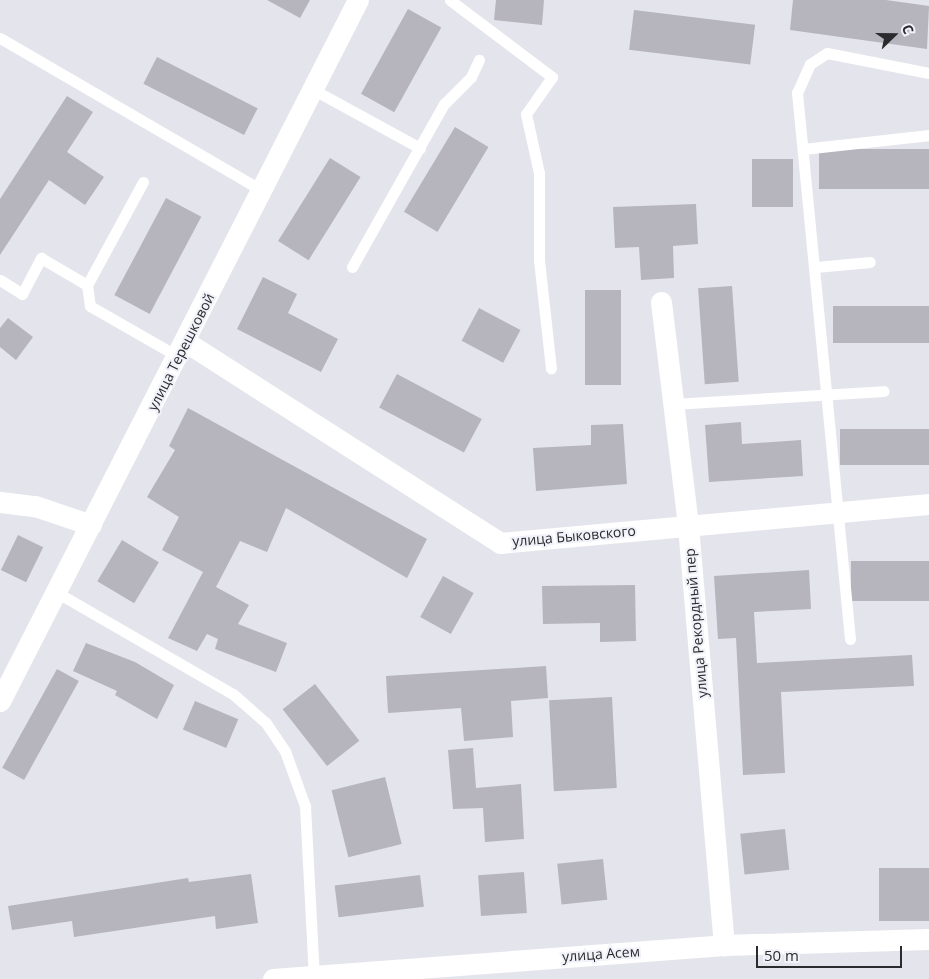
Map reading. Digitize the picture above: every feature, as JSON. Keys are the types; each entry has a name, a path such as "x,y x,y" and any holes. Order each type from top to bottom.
{"street":[{"name":"улица Терешковой","path":"0,701 182,350 358,0"},
{"name":"улица Рекордный пер","path":"661,302 688,526 724,945"},
{"name":"улица Быковского","path":"182,350 500,543 929,504"},
{"path":"0,502 35,506 91,525"},
{"name":"улица Асем","path":"273,979 724,945 929,939"}],"lane":[{"path":"450,0 552,77 526,114 539,173 539,260 550,368"},
{"path":"0,38 262,191"},
{"path":"850,639 830,395 797,93 810,64 827,53 929,73"},
{"path":"352,267 444,104 471,77 479,60"},
{"path":"314,90 420,148"},
{"path":"803,149 929,135"},
{"path":"143,182 87,284 90,306 182,350"},
{"path":"0,280 22,294 42,258 87,284"},
{"path":"816,268 870,262"},
{"path":"673,404 884,391"},
{"path":"56,592 234,694 266,723 286,751 305,806 314,977"}],"building":[{"path":"267,0 310,0 300,18"},
{"path":"496,0 544,0 542,25 494,20"},
{"path":"793,0 886,0 929,6 927,49 790,30"},
{"path":"408,9 441,27 394,112 361,94"},
{"path":"634,10 755,25 750,65 629,50"},
{"path":"157,57 258,108 244,135 143,84"},
{"path":"67,96 93,112 67,152 104,177 85,205 49,180 0,255 0,199"},
{"path":"455,127 488,147 437,232 404,212"},
{"path":"819,149 929,149 929,189 819,189"},
{"path":"330,158 361,177 309,260 278,241"},
{"path":"752,159 793,159 793,207 752,207"},
{"path":"166,198 201,217 150,314 114,295"},
{"path":"696,204 698,244 673,246 674,278 641,280 639,247 615,248 613,207"},
{"path":"263,277 297,294 288,313 338,339 321,372 237,329"},
{"path":"732,286 739,382 705,384 698,288"},
{"path":"585,290 621,290 621,385 585,385"},
{"path":"833,306 929,306 929,343 833,343"},
{"path":"479,308 520,330 503,363 462,341"},
{"path":"8,318 33,337 16,360 0,347 0,328"},
{"path":"397,374 482,419 464,453 379,408"},
{"path":"188,408 427,539 407,578 286,508 267,552 240,541 216,587 249,605 238,624 287,643 276,672 215,649 218,639 207,634 197,651 168,638 203,572 162,550 179,517 147,497 175,450 169,446"},
{"path":"741,422 742,444 801,440 803,476 709,482 705,425"},
{"path":"623,424 627,484 536,491 533,448 591,445 591,425"},
{"path":"840,429 929,429 929,465 840,465"},
{"path":"18,535 43,547 26,582 1,570"},
{"path":"122,540 159,562 134,603 97,581"},
{"path":"851,561 929,561 929,601 851,601"},
{"path":"809,570 811,609 754,612 757,663 912,655 914,686 781,692 785,773 743,775 736,638 718,639 714,576"},
{"path":"443,576 474,593 451,634 420,617"},
{"path":"635,585 636,641 600,642 600,623 543,624 542,586"},
{"path":"86,643 135,662 174,685 157,719 115,695 117,691 73,671"},
{"path":"546,666 548,698 511,701 513,737 464,741 461,708 388,713 386,676"},
{"path":"57,669 79,681 24,780 2,768"},
{"path":"315,684 359,741 327,766 283,709"},
{"path":"612,697 617,788 554,791 549,700"},
{"path":"195,701 238,719 226,748 183,730"},
{"path":"473,748 476,788 521,784 524,839 485,842 483,808 453,809 448,750"},
{"path":"385,777 402,844 348,857 332,790"},
{"path":"785,829 789,870 745,874 740,834"},
{"path":"603,859 607,900 562,905 557,864"},
{"path":"879,868 929,868 929,921 879,921"},
{"path":"524,872 527,913 481,916 478,875"},
{"path":"251,874 258,923 216,929 215,916 74,937 72,921 12,930 8,906 188,878 189,882"},
{"path":"420,875 424,907 339,917 335,885"}]}
